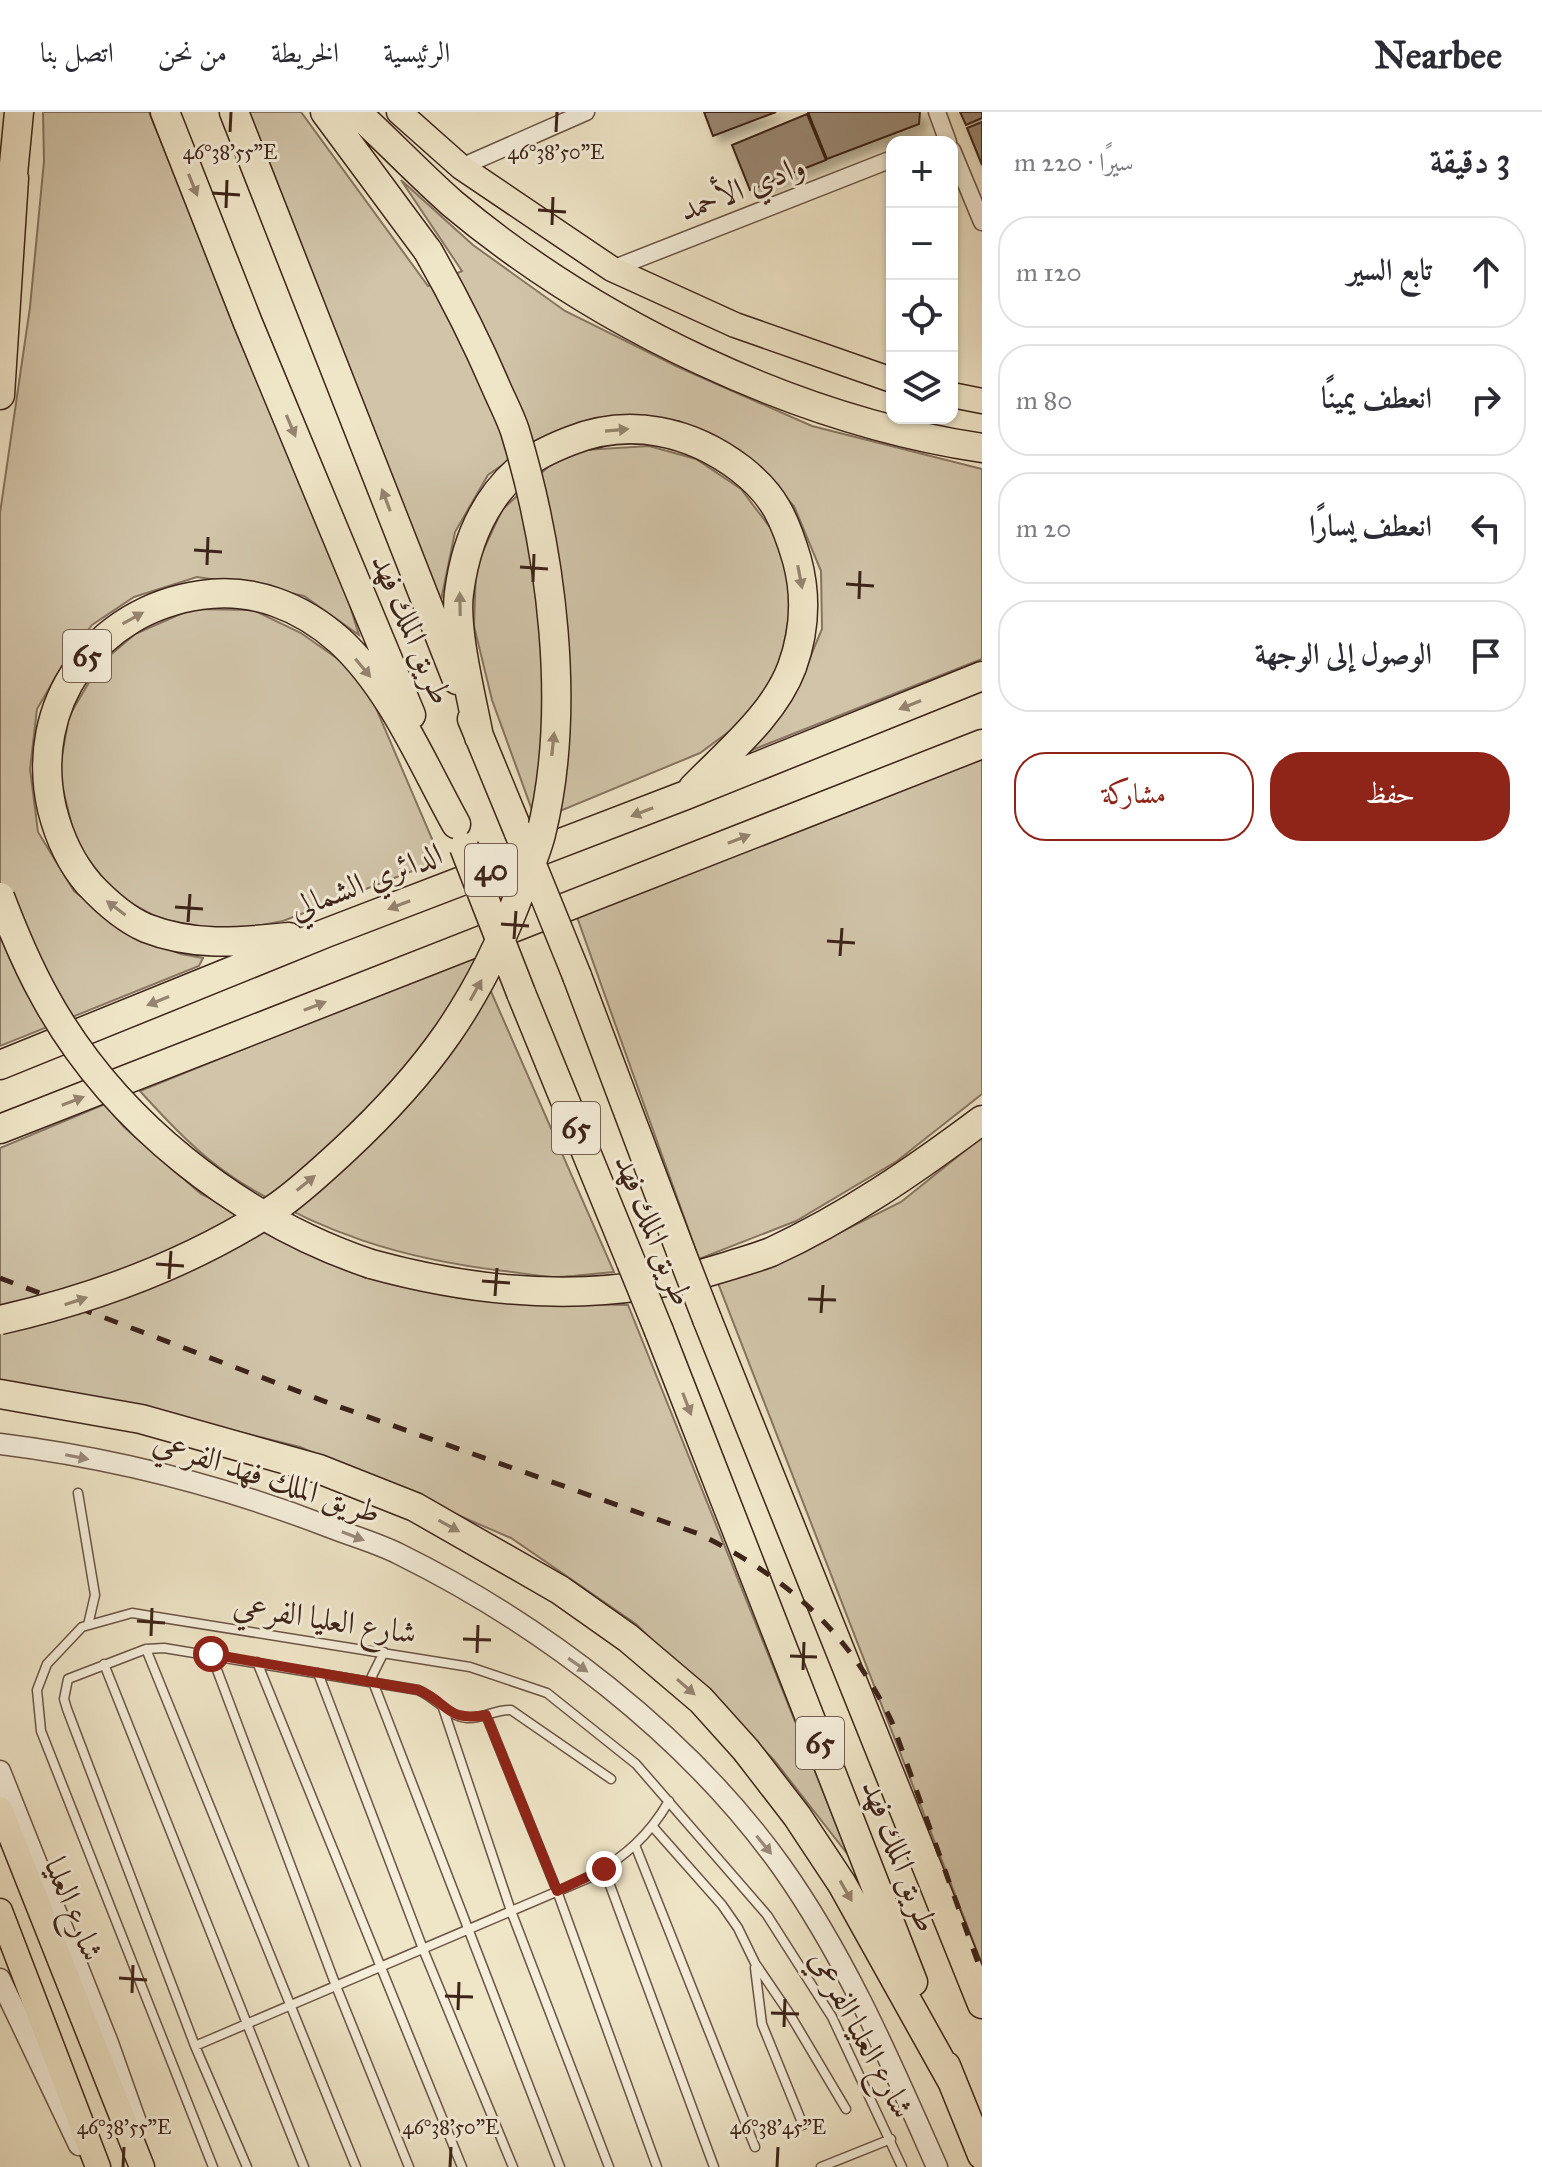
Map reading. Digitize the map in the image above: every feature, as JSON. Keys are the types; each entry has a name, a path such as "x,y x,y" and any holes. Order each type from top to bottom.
{"highway":[{"path":"0,395 19,112"},
{"name":"طريق الملك فهد","path":"165,112 659,1331 982,2155"},
{"name":"طريق الملك فهد","path":"234,112 479,737 577,976 707,1319 982,2004"},
{"path":"0,1320 57,1307 130,1283 218,1242 276,1208 377,1119 423,1067 477,990 509,920 541,836 555,729 555,651 549,591 530,491 514,428 462,311 428,251 325,112"},
{"path":"356,112 453,203 526,258 596,303 670,344 746,381 855,421 982,448"},
{"path":"0,251 14,178"},
{"path":"479,737 462,638 459,596 470,543 481,517 519,469 551,448 587,434 613,429 644,428 676,434 709,447 733,463 756,481 777,508 796,556 802,580 804,610 801,639 791,669 775,700 686,795"},
{"name":"65","path":"326,933 225,943 200,943 170,936 143,927 120,912 81,875 65,850 55,820 48,790 48,753 55,711 66,687 79,665 120,625 149,609 181,597 215,593 261,597 301,613 342,644 368,673 393,709 460,836"},
{"name":"الدائري الشمالي","path":"0,1065 326,933 686,795 982,676"},
{"name":"40","path":"0,1129 982,744"},
{"path":"0,897 20,948 45,998 78,1050 126,1106 205,1176 271,1220 331,1250 413,1276 500,1290 585,1291 632,1289 685,1279 768,1253 835,1220 914,1171 982,1120"},
{"path":"0,1394 141,1419 319,1469 415,1507 443,1522 560,1590 628,1638 701,1700 746,1750 797,1816 842,1884 953,2083"}],"main road":[{"path":"399,112 461,167 612,269 735,325 886,378"},
{"path":"958,396 982,401"},
{"name":"شارع العليا","path":"0,1809 142,2167"},
{"path":"0,1911 98,2167"}],"street":[{"path":"461,167 585,112"},
{"path":"937,112 943,136"},
{"name":"وادي الأحمد","path":"612,269 886,161"},
{"path":"958,171 982,222"},
{"name":"طريق الملك فهد الفرعي","path":"4,1445 139,1468 208,1485 274,1506 398,1554 500,1611 604,1683 689,1761 736,1810 780,1864 819,1923 861,1999 937,2167"},
{"path":"0,1771 108,2043 152,2167"},
{"path":"0,1979 89,2167"}],"lane":[{"path":"78,1493 95,1595 88,1625"},
{"name":"شارع العليا الفرعي","path":"213,2167 41,1731 37,1690 47,1664 82,1627 132,1613 470,1667 547,1693 636,1764 767,1915 832,2017 902,2167"},
{"path":"247,2167 195,2046 64,1699 68,1679 146,1649 164,1648 418,1690 431,1695 456,1716 468,1718 499,1709 511,1710 611,1779"},
{"path":"146,1649 356,2167"},
{"path":"384,1652 372,1676 373,1682 560,2167"},
{"path":"211,1654 336,1986 409,2167"},
{"path":"257,1662 462,2167"},
{"path":"104,1664 304,2167"},
{"path":"318,1673 423,1949 513,2167"},
{"path":"441,1704 511,1911 609,2167"},
{"path":"486,1715 557,1891 657,2167"},
{"path":"195,2046 604,1869 623,1857 653,1827 669,1801"},
{"path":"653,1827 722,1905 738,1928 755,1963 789,2013 846,2109"},
{"path":"635,1845 755,2147"},
{"path":"604,1869 714,2167"},
{"path":"755,1963 762,2024 803,2125"},
{"path":"821,2167 891,2139"}],"shaded area":[{"path":"43,112 149,112 345,590 359,635 304,596 197,577 134,597 92,625 67,658 37,709 30,769 38,832 74,891 129,933 181,954 203,958 199,966 0,1046 0,513 30,307 44,161"},
{"path":"242,112 301,112 428,286 462,271 401,180 473,245 565,311 678,367 812,426 982,469 982,659 732,758 796,691 822,629 821,571 794,506 749,459 679,421 601,422 537,441 488,475 455,532 440,605"},
{"path":"649,446 696,459 741,489 778,538 794,588 781,662 754,713 700,753 536,821 492,700 474,626 476,566 502,510 551,464 585,450"},
{"path":"192,609 253,610 301,633 345,664 373,701 441,860 283,921 224,932 158,918 116,895 76,843 59,773 69,716 100,664 135,634"},
{"path":"982,755 982,1094 897,1161 796,1221 699,1259 577,917"},
{"path":"475,955 614,1272 552,1277 467,1266 363,1241 298,1214 234,1178 184,1138 140,1091"},
{"path":"105,1104 124,1127 201,1194 370,1276 459,1298 628,1305 849,1856 774,1760 636,1624 511,1538 300,1447 122,1403 0,1387 0,1148"},
{"path":"982,1137 982,1964 718,1283 787,1259 901,1202"}],"building":[{"path":"704,112 776,112 713,136"},
{"path":"808,112 920,112 919,124 827,159"},
{"path":"960,112 982,112 982,118 966,125"},
{"path":"807,114 826,160 750,190 732,145"},
{"path":"982,122 982,165 967,128"}],"railway":[{"path":"0,1278 329,1403 699,1534 761,1569 812,1610 835,1634 875,1690 892,1722 982,1974"}],"route":[{"path":"211,1654 418,1690 431,1695 456,1716 486,1715 557,1891 604,1869"}]}
